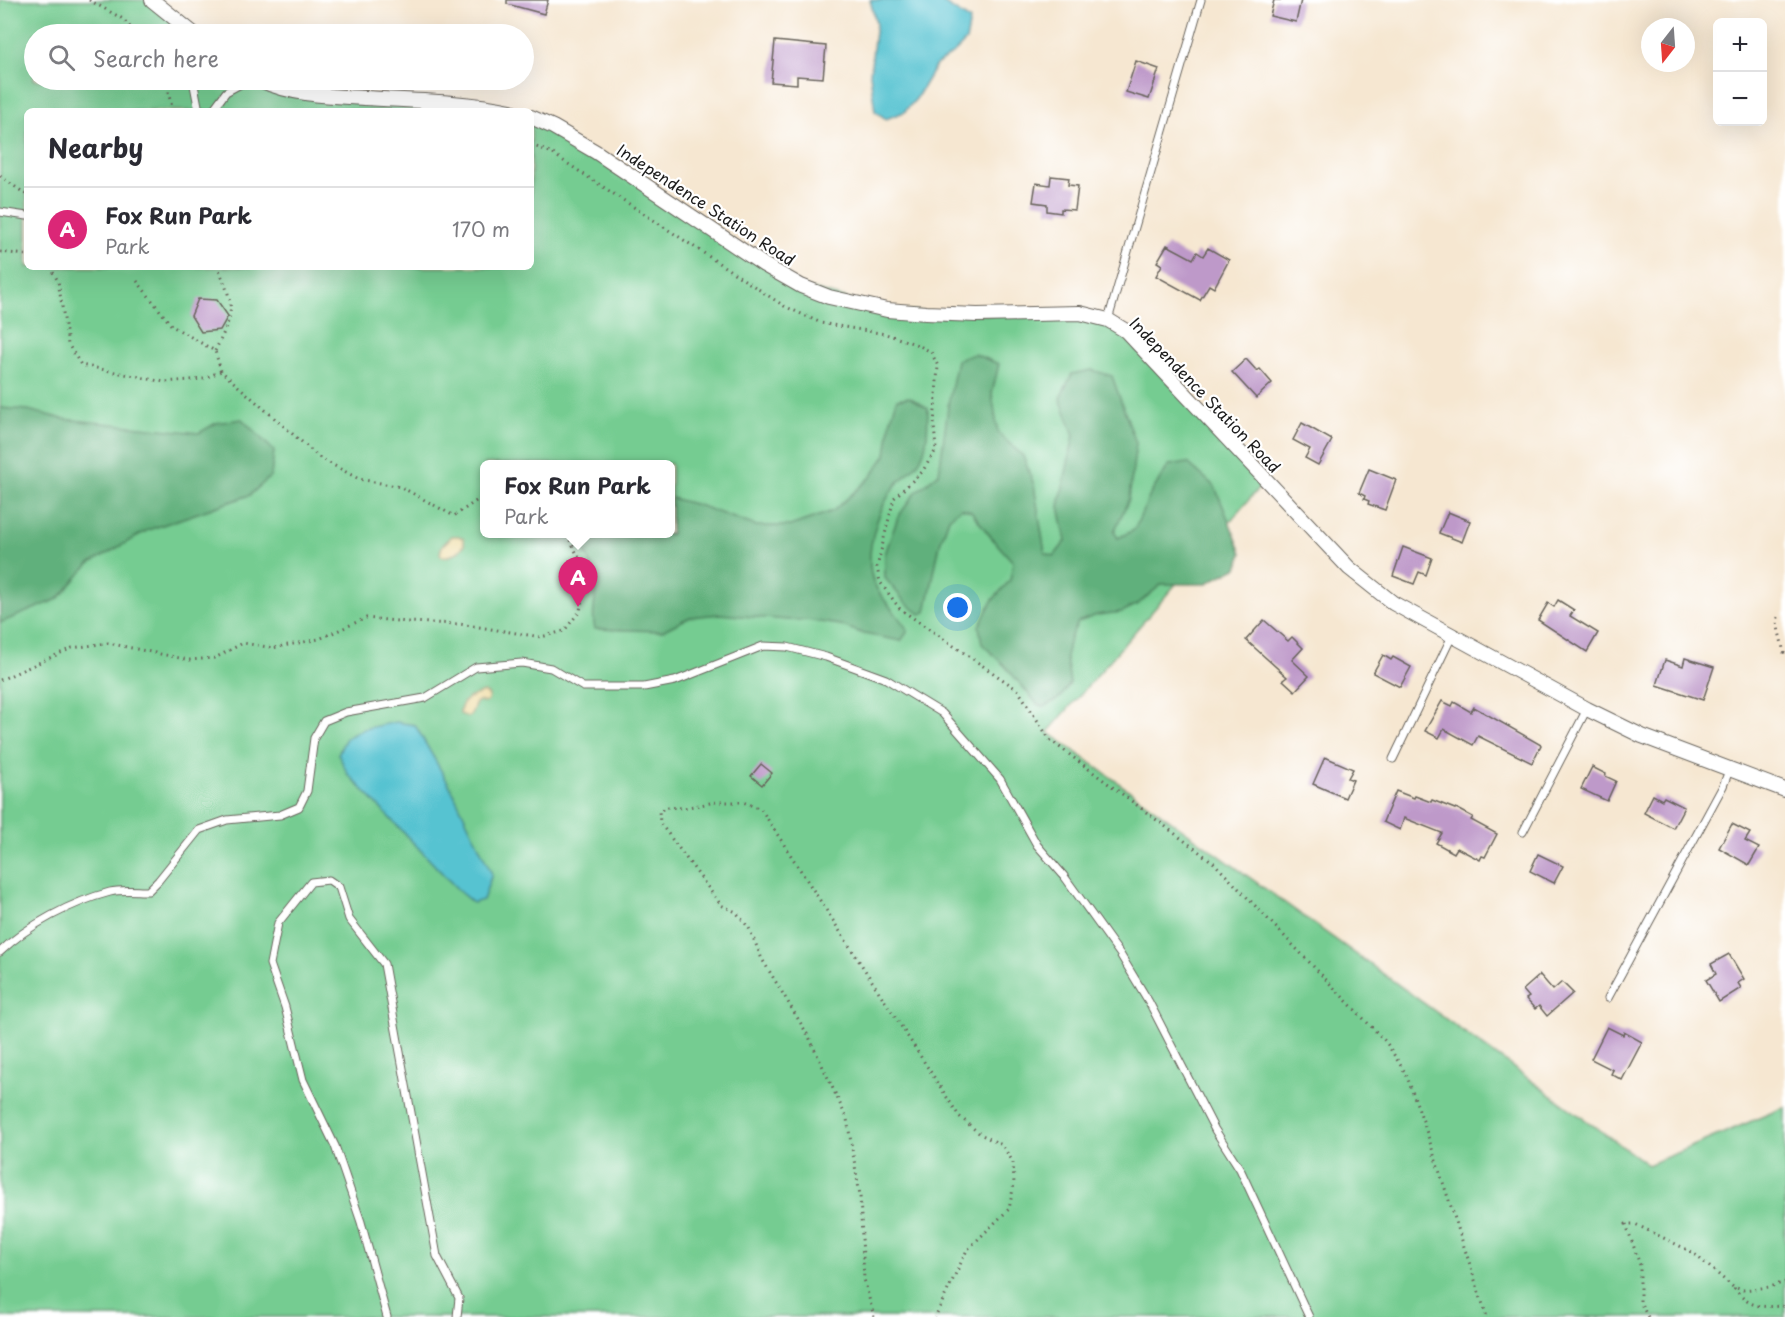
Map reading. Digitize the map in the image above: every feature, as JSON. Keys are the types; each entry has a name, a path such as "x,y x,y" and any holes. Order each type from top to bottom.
{"street":[{"path":"152,0 177,24"},
{"path":"291,90 332,96 481,105 496,108"},
{"name":"Independence Station Road","path":"534,118 596,152 764,265 801,286 829,297 887,310 977,315 1080,313 1108,320 1126,332 1349,568 1393,603 1587,709 1642,736 1785,790"}],"lane":[{"path":"1108,320 1201,0"},
{"path":"195,90 198,108"},
{"path":"214,108 230,90"},
{"path":"0,212 24,216"},
{"path":"1393,759 1452,636"},
{"path":"0,952 13,940 71,905 112,891 148,891 200,830 227,820 280,815 299,807 307,791 314,738 324,721 346,712 425,698 476,667 522,663 551,668 583,687 644,687 675,681 763,646 787,647 826,657 886,679 942,713 1000,779 1037,845 1064,876 1120,954 1149,1002 1215,1130 1240,1169 1309,1317"},
{"path":"1523,832 1587,709"},
{"path":"1608,998 1723,786 1730,768"},
{"path":"387,1317 362,1222 335,1146 303,1080 285,1007 270,964 278,923 311,882 329,880 339,887 349,919 384,964 437,1256 459,1298 457,1317"}],"path":[{"path":"89,0 123,19 127,24"},
{"path":"168,90 172,108"},
{"path":"534,146 550,152 784,306 821,323 886,334 932,352 938,366 934,425 936,450 922,472 894,498 877,567 880,582 900,609 1018,690 1050,740 1214,863 1386,1042 1406,1074 1424,1121 1487,1317"},
{"path":"0,176 24,193"},
{"path":"0,252 24,255"},
{"path":"52,270 58,281 68,344 81,365 164,382 203,379 221,371"},
{"path":"219,270 231,298 230,320 215,351 221,371 320,458 359,479 401,488 454,516 480,498"},
{"path":"137,281 172,326 215,351"},
{"path":"0,680 72,648 108,643 189,660 215,657 243,643 273,648 319,639 366,618 460,624 541,637 564,631 580,611 586,573 569,538"},
{"path":"1778,617 1777,623 1785,657"},
{"path":"874,1317 864,1278 860,1196 847,1119 809,1037 762,959 749,928 736,912 721,905 660,824 659,811 667,807 683,808 716,802 743,802 761,809 959,1116 980,1134 1002,1145 1013,1162 1014,1184 1009,1209 967,1250 935,1317"},
{"path":"1648,1317 1640,1302 1640,1265 1626,1224 1635,1224 1692,1252 1733,1287 1740,1296 1759,1307 1785,1306"},
{"path":"1733,1287 1743,1290 1770,1287 1785,1282"}],"green space":[{"path":"0,0 152,0 182,24 24,24 24,90 316,90 483,108 24,108 24,270 534,270 534,119 801,286 887,310 1108,320 1265,481 1048,732 1648,1165 1785,1107 1785,1317 0,1317"},
{"path":"974,354 999,364 992,393 998,433 1023,456 1034,485 1045,553 1054,556 1066,541 1059,506 1074,435 1060,398 1072,374 1092,370 1112,376 1136,443 1129,499 1114,532 1118,538 1134,530 1151,493 1169,465 1188,463 1215,487 1242,553 1238,567 1205,584 1162,584 1138,604 1122,612 1097,615 1078,622 1070,638 1066,657 1070,683 1061,697 1045,707 1038,705 1005,666 982,644 979,626 992,601 1010,580 1013,562 971,511 961,508 949,518 940,544 926,612 920,614 905,602 885,578 885,554 898,517 915,493 939,473 957,360"},
{"path":"909,397 928,408 924,452 919,462 896,485 884,504 875,527 870,551 873,581 908,631 901,641 864,634 840,625 807,620 720,614 690,617 662,631 595,629 594,574 588,556 577,538 675,538 675,499 756,526 790,526 833,511 871,477 886,455 891,419 897,399"},
{"path":"0,408 28,410 63,419 199,433 216,423 242,419 274,451 271,476 250,495 148,530 89,564 58,599 0,623"}],"sand":[{"path":"452,536 464,539 464,545 454,554 441,556 442,546"},
{"path":"484,692 489,695 488,701 476,703 468,717 460,714 465,701"}],"water":[{"path":"870,0 939,0 970,20 966,41 936,65 916,99 904,112 886,119 875,111 870,74 876,23"},
{"path":"396,722 415,725 451,788 492,874 483,900 473,903 461,893 348,774 338,754 346,738 363,729"}],"building":[{"path":"507,0 548,0 544,14 507,4"},
{"path":"1274,0 1301,0 1296,22 1270,16"},
{"path":"775,41 826,46 823,78 797,76 797,84 771,82"},
{"path":"1136,61 1159,69 1149,99 1126,92"},
{"path":"1051,176 1069,178 1068,185 1078,186 1075,210 1061,209 1061,213 1047,211 1047,204 1033,202 1036,183 1050,185"},
{"path":"1167,245 1193,259 1197,252 1203,256 1208,248 1229,260 1214,288 1209,285 1200,300 1156,276 1162,265 1157,262"},
{"path":"198,299 217,300 228,316 220,330 201,332 191,316"},
{"path":"1246,359 1257,371 1260,369 1272,383 1256,398 1232,372"},
{"path":"1302,423 1332,440 1318,465 1305,458 1310,449 1293,440"},
{"path":"1369,469 1396,480 1385,510 1368,504 1369,501 1364,499 1365,496 1359,493"},
{"path":"1448,512 1470,521 1462,542 1439,533"},
{"path":"1403,547 1432,558 1426,575 1419,572 1414,584 1393,576"},
{"path":"1558,600 1574,610 1570,616 1598,633 1587,652 1538,620 1548,603 1554,607"},
{"path":"1264,620 1288,641 1292,637 1303,648 1292,660 1309,676 1295,691 1283,680 1287,677 1246,640"},
{"path":"1383,655 1391,660 1393,657 1411,667 1400,687 1373,673"},
{"path":"1685,658 1714,667 1703,700 1657,685 1665,660 1683,666"},
{"path":"1442,701 1452,706 1454,702 1471,712 1474,707 1541,745 1532,763 1478,736 1473,745 1444,729 1439,738 1425,731"},
{"path":"1325,757 1353,769 1348,778 1353,780 1345,798 1313,784"},
{"path":"761,764 772,773 762,785 751,776"},
{"path":"1592,767 1616,781 1607,801 1581,789"},
{"path":"1396,791 1414,798 1415,796 1431,802 1432,800 1456,808 1473,817 1471,820 1497,834 1485,857 1482,856 1480,860 1457,848 1454,853 1436,843 1442,833 1404,818 1400,830 1383,822"},
{"path":"1653,795 1662,800 1664,797 1684,807 1673,828 1644,813"},
{"path":"1732,824 1750,833 1745,841 1759,848 1749,865 1719,848"},
{"path":"1538,854 1563,866 1554,883 1530,871"},
{"path":"1729,954 1744,979 1738,983 1741,988 1719,1002 1706,980 1716,974 1711,964"},
{"path":"1540,975 1553,990 1562,982 1573,993 1547,1016 1539,1006 1535,1009 1526,999 1529,997 1523,990"},
{"path":"1607,1027 1623,1035 1624,1032 1642,1042 1622,1080 1611,1074 1613,1070 1591,1059"}],"place":[{"name":"Fox Run Park","path":"578,607"}]}
